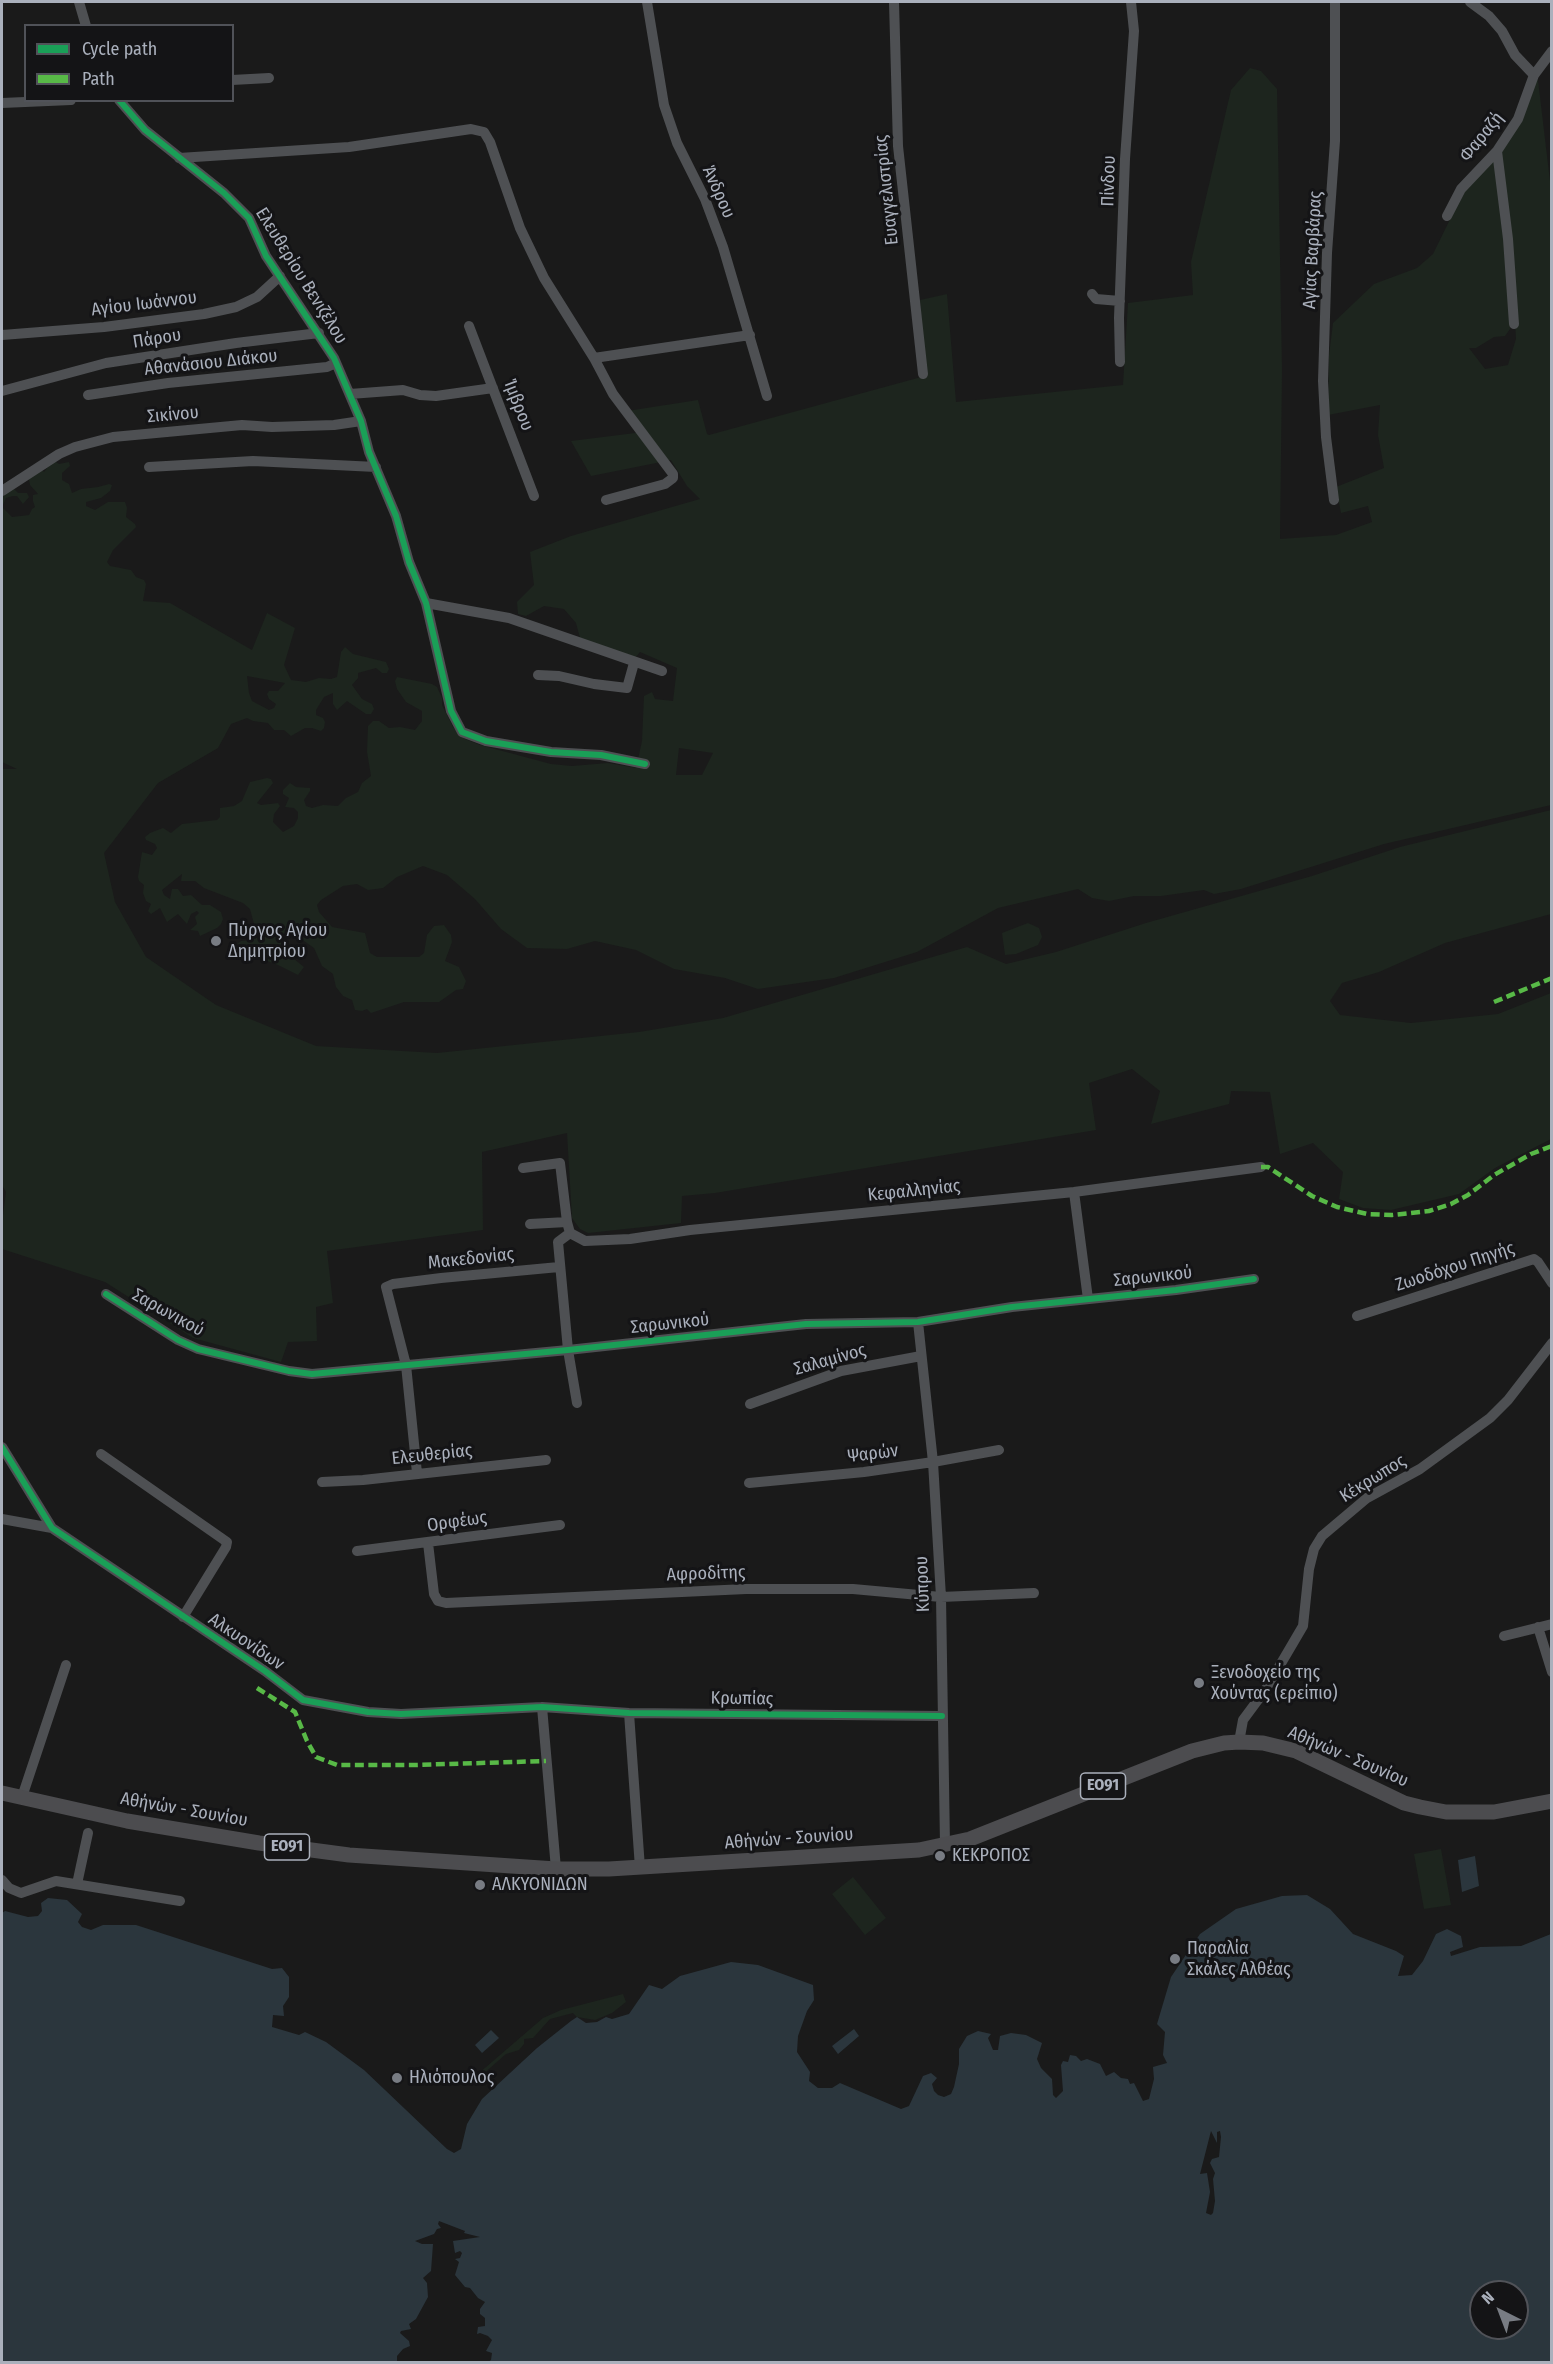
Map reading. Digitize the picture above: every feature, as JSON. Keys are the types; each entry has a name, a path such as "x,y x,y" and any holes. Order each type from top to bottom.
{"main road":[{"name":"Αθήνών - Σουνίου","path":"2,1793 127,1821 259,1843 349,1855 556,1869 640,1868 892,1852 945,1845 969,1839 1027,1817 1192,1751 1224,1743 1263,1743 1296,1751 1404,1803 1446,1812 1494,1812 1551,1801"}],"street":[{"path":"79,2 85,24"},
{"name":"Άνδρου","path":"647,2 664,105 676,143 705,200 723,247 767,396"},
{"name":"Ευαγγελιστρίας","path":"894,2 898,146 923,374"},
{"name":"Πίνδου","path":"1120,362 1125,159 1134,31 1131,2"},
{"name":"Αγίας Βαρβάρας","path":"1334,500 1326,437 1323,381 1327,253 1335,141 1335,2"},
{"path":"1470,2 1489,16 1502,31 1515,55 1534,75 1551,51"},
{"name":"Φαραζή","path":"1447,216 1461,189 1497,150 1518,119 1534,75"},
{"path":"234,80 269,78"},
{"path":"2,103 25,102"},
{"name":"Ελευθερίου Βενιζέλου","path":"121,102 146,130 224,193 249,218 264,253 319,333 336,363 361,421 376,467 396,516 409,561 426,603 451,711 462,732 486,741 551,752 601,755 645,764"},
{"path":"179,158 350,147 471,129 484,132 490,142 520,228 544,278 594,358 613,394 673,474 669,482 606,500"},
{"path":"1497,150 1508,239 1514,324"},
{"name":"Αγίου Ιωάννου","path":"2,334 104,327 215,312 250,302 280,276"},
{"path":"1092,294 1096,299 1120,300"},
{"name":"Ίμβρου","path":"469,326 534,496"},
{"name":"Πάρου","path":"2,391 106,363 319,333"},
{"path":"594,358 750,335"},
{"name":"Αθανάσιου Διάκου","path":"88,395 168,383 317,368 336,363"},
{"path":"350,394 404,390 420,396 436,396 493,388"},
{"name":"Σικίνου","path":"2,491 59,453 104,439 242,425 272,427 361,421"},
{"path":"149,466 253,461 376,467"},
{"path":"426,603 509,618 662,671"},
{"path":"538,675 627,688 634,663"},
{"path":"523,1168 560,1163 570,1233 558,1242 559,1267 568,1350 577,1403"},
{"name":"Κεφαλληνίας","path":"570,1233 585,1241 630,1239 690,1230 1074,1192 1262,1167"},
{"path":"1074,1192 1088,1299"},
{"path":"530,1224 567,1222"},
{"name":"Ζωοδόχου Πηγής","path":"1358,1316 1534,1259 1551,1283"},
{"name":"Μακεδονίας","path":"406,1365 386,1287 393,1284 441,1278 559,1267"},
{"name":"Σαρωνικού","path":"106,1294 178,1340 198,1349 289,1371 312,1374 568,1350 806,1324 918,1322 1012,1307 1176,1290 1254,1279"},
{"name":"Κύπρου","path":"918,1322 933,1462 941,1597 945,1845"},
{"name":"Κέκρωπος","path":"1239,1742 1243,1720 1288,1654 1303,1626 1309,1569 1314,1549 1322,1536 1367,1498 1420,1469 1490,1418 1508,1400 1551,1346"},
{"name":"Σαλαμίνος","path":"750,1404 841,1371 921,1356"},
{"path":"406,1365 417,1473"},
{"name":"Αλκυονίδων","path":"2,1447 52,1528 265,1671 303,1700 318,1704 401,1714 542,1707"},
{"name":"Ψαρών","path":"749,1483 864,1472 999,1450"},
{"path":"101,1454 227,1542 183,1617"},
{"name":"Ελευθερίας","path":"322,1482 363,1480 546,1460"},
{"path":"2,1519 52,1528"},
{"name":"Ορφέως","path":"357,1551 560,1525"},
{"name":"Αφροδίτης","path":"428,1543 434,1594 438,1601 446,1603 746,1589 853,1589 941,1597 1034,1593"},
{"path":"1504,1636 1551,1624"},
{"path":"1538,1628 1551,1672"},
{"path":"22,1797 66,1665"},
{"path":"542,1707 556,1869"},
{"name":"Κρωπίας","path":"542,1707 629,1713 942,1716"},
{"path":"629,1713 640,1868"},
{"path":"77,1884 88,1833"},
{"path":"2,1880 9,1888 21,1893 52,1882 180,1901"}],"shaded area":[{"path":"1250,68 1261,71 1277,89 1282,370 1280,539 1336,535 1372,522 1368,506 1341,513 1336,487 1384,468 1378,435 1380,405 1328,415 1329,355 1333,323 1374,284 1417,268 1433,254 1463,193 1495,154 1508,263 1510,329 1505,336 1494,337 1476,348 1469,348 1485,369 1508,365 1516,339 1510,239 1501,151 1535,81 1538,80 1552,198 1551,805 1384,844 1241,889 1214,894 1204,890 1161,896 1134,896 1109,901 1092,898 1078,889 998,908 917,952 834,978 758,989 725,978 674,969 636,950 595,941 567,949 527,948 501,929 475,899 447,875 423,866 397,877 383,888 368,890 357,884 343,886 317,905 319,912 332,927 365,933 370,953 377,957 419,957 424,953 427,935 434,926 444,925 451,935 452,942 445,961 459,967 466,981 463,989 456,990 439,1002 404,1002 371,1013 367,1009 355,1010 352,1000 343,996 336,987 333,974 322,966 314,948 297,936 283,939 281,945 283,950 304,967 298,975 238,950 236,945 241,941 251,940 248,930 254,924 250,909 243,903 204,888 195,881 181,881 182,874 162,890 164,895 170,899 172,889 178,889 183,896 191,895 202,905 210,905 221,912 223,919 221,924 200,936 198,931 190,930 197,924 195,917 199,913 197,911 191,914 187,924 178,914 167,922 160,908 151,914 148,911 151,904 146,901 143,893 144,885 138,877 142,852 152,855 157,848 155,844 146,840 145,837 150,833 163,828 171,833 182,824 217,820 220,817 220,808 234,806 242,801 250,782 267,778 273,783 257,803 261,805 278,803 280,806 274,814 273,822 283,832 294,826 298,818 298,812 294,808 285,807 289,798 283,794 283,790 290,783 296,787 310,788 304,800 306,806 312,808 323,805 338,806 346,798 358,792 362,783 371,776 367,752 368,726 373,721 379,721 389,728 400,727 415,730 422,721 422,711 406,702 397,689 395,681 397,677 437,687 442,698 442,705 453,727 465,739 480,745 551,764 572,766 608,763 636,768 642,741 644,696 652,692 655,699 673,701 677,668 640,652 635,658 580,638 576,623 564,609 544,606 526,616 518,614 517,602 534,585 530,552 571,536 700,499 687,486 671,460 591,476 571,441 643,432 627,411 698,400 709,435 925,376 920,300 947,294 956,402 1123,385 1128,303 1193,295 1191,262 1231,90","holes":["679,748 713,753 702,775 676,775"]},
{"path":"53,460 59,464 69,462 70,466 62,473 62,480 69,484 72,493 81,489 112,485 110,491 101,498 86,502 86,506 95,510 108,502 125,502 126,517 136,527 113,550 107,562 110,566 131,570 136,577 144,580 146,584 143,601 170,603 252,650 267,613 295,628 284,665 291,680 306,682 319,678 337,677 341,652 345,647 353,654 386,662 389,669 387,673 382,673 376,668 358,673 358,678 352,685 362,699 372,704 374,709 371,714 366,714 347,701 337,710 333,704 333,693 324,697 316,710 316,715 323,718 325,722 321,731 305,728 291,736 284,730 274,730 268,723 247,718 231,724 218,748 158,783 104,853 115,902 146,957 216,1005 316,1046 437,1053 639,1032 723,1018 967,947 1006,964 1056,952 1146,923 1312,876 1400,847 1551,810 1551,914 1445,943 1379,972 1342,983 1330,1001 1340,1015 1411,1023 1498,1014 1551,993 1551,1139 1495,1168 1459,1194 1391,1210 1363,1208 1339,1199 1343,1172 1313,1143 1280,1154 1270,1092 1231,1091 1229,1104 1151,1124 1160,1091 1132,1069 1089,1083 1096,1130 715,1193 682,1196 681,1223 588,1233 580,1229 572,1218 567,1133 482,1152 483,1230 327,1251 333,1303 316,1307 317,1341 288,1342 281,1362 193,1338 105,1282 2,1249 2,1223 6,1192 2,1185 2,769 17,769 2,762 2,507 12,517 29,515 35,507 33,495 38,494 30,485 27,469 36,464 44,472","holes":["247,676 285,683 278,691 269,691 267,694 269,699 276,704 269,710 252,701"]},
{"path":"14,489 18,493 27,493 29,497 23,504 17,496 6,498 2,507 2,491"},
{"path":"1028,923 1039,928 1042,937 1038,945 1016,954 1005,955 1002,933"},
{"path":"1441,1849 1451,1905 1424,1909 1414,1854"},
{"path":"1475,1856 1479,1886 1462,1892 1458,1860"},
{"path":"853,1877 886,1918 865,1935 832,1894"},
{"path":"1307,1895 1330,1909 1353,1934 1404,1956 1398,1976 1412,1975 1423,1961 1436,1934 1447,1929 1461,1936 1463,1947 1450,1952 1451,1956 1480,1947 1521,1946 1551,1934 1551,2362 488,2362 491,2360 492,2353 486,2351 492,2340 488,2336 477,2334 478,2327 485,2326 485,2318 480,2314 480,2309 485,2302 478,2298 470,2288 465,2287 455,2275 459,2262 455,2259 460,2258 462,2253 460,2251 455,2253 453,2241 480,2237 464,2233 465,2231 439,2221 441,2228 437,2229 434,2234 415,2241 422,2244 433,2244 431,2271 423,2278 427,2283 428,2297 416,2319 409,2324 411,2329 400,2333 409,2341 410,2346 403,2349 397,2356 397,2362 2,2362 2,1913 5,1911 28,1917 38,1916 42,1911 41,1903 48,1898 67,1900 82,1914 78,1922 82,1927 91,1930 103,1925 136,1925 272,1969 282,1968 289,1977 289,1997 283,2006 284,2016 273,2015 272,2027 299,2035 305,2032 326,2042 364,2070 447,2149 454,2153 461,2149 467,2124 482,2099 537,2048 571,2021 577,2017 586,2023 597,2022 606,2017 612,2019 629,2014 649,1985 662,1989 680,1976 731,1962 758,1965 813,1985 814,2000 807,2011 798,2036 797,2052 810,2072 809,2081 818,2088 832,2088 840,2083 901,2109 909,2106 923,2076 931,2073 937,2078 932,2084 934,2091 944,2097 951,2094 954,2087 959,2064 959,2049 967,2036 978,2031 991,2034 988,2038 993,2050 998,2050 1000,2036 1011,2033 1026,2035 1042,2043 1037,2059 1041,2068 1052,2079 1053,2095 1056,2098 1063,2091 1061,2065 1063,2061 1068,2062 1070,2055 1076,2056 1081,2061 1087,2059 1100,2064 1106,2076 1114,2072 1121,2078 1128,2079 1130,2084 1134,2083 1143,2101 1149,2099 1154,2079 1153,2067 1167,2063 1163,2055 1165,2032 1157,2024 1171,1977 1200,1934 1236,1909 1282,1896","holes":["1211,2131 1217,2143 1217,2132 1220,2131 1219,2157 1212,2159 1210,2163 1215,2173 1213,2179 1215,2201 1211,2215 1206,2213 1210,2192 1207,2173 1200,2174"]},
{"path":"623,1994 626,2002 612,2013 595,2020 577,2017 573,2013 550,2019 533,2038 524,2039 524,2044 519,2050 506,2054 474,2082 471,2080 543,2018 561,2010"},
{"path":"854,2029 859,2036 838,2054 832,2046"},
{"path":"491,2030 499,2038 482,2053 475,2045"}],"marked path":[{"path":"1494,1002 1552,978"},
{"path":"1261,1167 1268,1167 1312,1196 1337,1207 1367,1214 1392,1215 1429,1211 1451,1204 1468,1195 1494,1175 1531,1154 1552,1146"},
{"path":"257,1688 295,1712 316,1757 337,1765 546,1761"}],"cycle path":[{"path":"121,102 145,130 224,193 249,218 266,256 334,358 361,421 369,452 396,516 409,562 426,603 451,711 462,732 486,741 551,752 601,755 645,764"},
{"path":"106,1294 178,1340 198,1349 289,1371 312,1374 568,1350 806,1324 918,1322 1012,1307 1176,1290 1254,1279"},
{"path":"2,1447 52,1528 265,1671 303,1700 368,1712 401,1714 542,1707 629,1713 942,1716"}],"place":[{"name":"Πύργος Αγίου Δημητρίου","path":"216,941"},
{"name":"Ξενοδοχείο της Χούντας (ερείπιο)","path":"1199,1683"},
{"name":"ΚΕΚΡΟΠΟΣ","path":"940,1856"},
{"name":"ΑΛΚΥΟΝΙΔΩΝ","path":"480,1885"},
{"name":"Παραλία Σκάλες Αλθέας","path":"1175,1959"},
{"name":"Ηλιόπουλος","path":"397,2078"}]}
